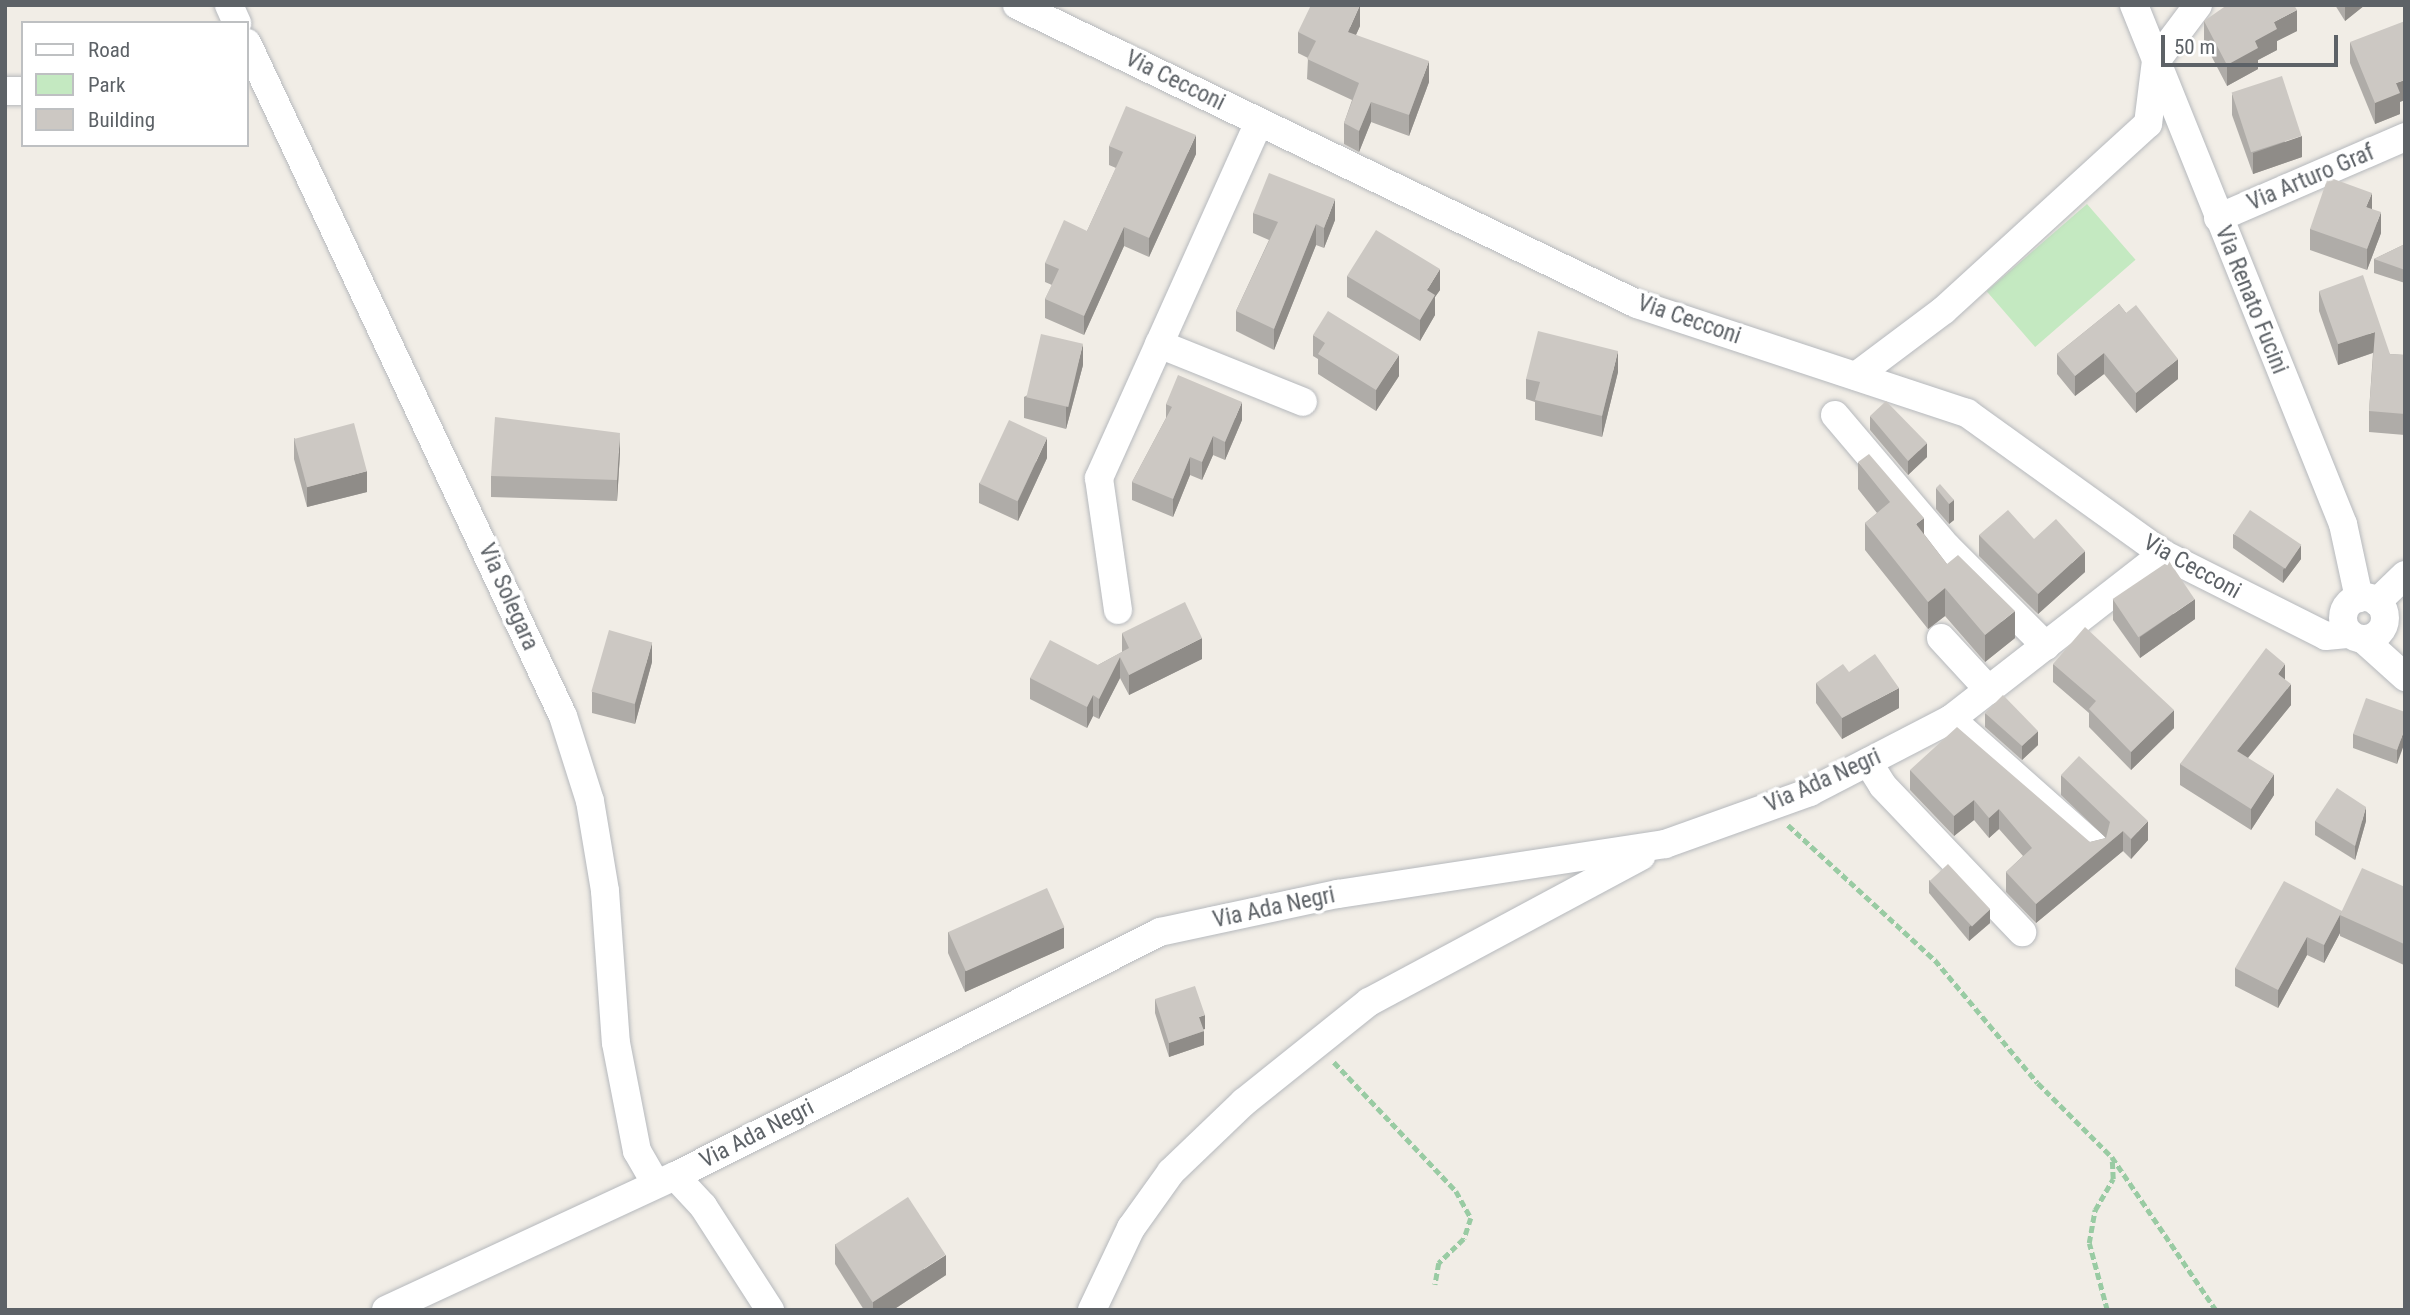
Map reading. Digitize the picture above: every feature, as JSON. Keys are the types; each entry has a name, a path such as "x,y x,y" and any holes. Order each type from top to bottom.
{"street":[{"path":"229,5 236,21"},
{"name":"Via Cecconi","path":"1017,5 1637,304 1967,413 2162,554 2326,636 2357,637"},
{"name":"Via Renato Fucini","path":"2134,5 2343,524 2368,600"},
{"path":"1856,376 1944,310 2148,124 2156,61 2199,5"},
{"name":"Via Solegara","path":"248,47 258,92 562,716 590,802 605,891 617,1043 637,1151 666,1180 703,1206 767,1307"},
{"path":"1118,610 1099,478 1259,122"},
{"name":"Via Arturo Graf","path":"2218,218 2405,137"},
{"path":"1159,344 1303,402"},
{"path":"1835,415 1947,547 2046,646"},
{"name":"Via Ada Negri","path":"386,1310 666,1180 1160,932 1338,894 1665,844 1770,806 1868,762 1951,719 2162,554"},
{"path":"2405,575 2368,600 2344,610 2357,637 2405,677"},
{"path":"1941,638 1989,690"},
{"path":"1951,719 2094,846"},
{"path":"1868,762 1883,786 2022,932"},
{"path":"1092,1310 1131,1228 1171,1172 1317,1043 1369,1002 1551,899 1665,844"}],"path":[{"path":"1770,806 1818,857 1935,960 2038,1083 2112,1157 2216,1310"},
{"path":"1317,1043 1456,1191 1471,1218 1464,1239 1439,1263 1435,1285"},
{"path":"2107,1310 2089,1243 2095,1210 2113,1179 2112,1157"}],"green space":[{"path":"2087,204 2136,260 2035,347 1987,291"}],"building":[{"path":"1311,5 1360,5 1348,32 1429,61 1409,115 1371,102 1359,131 1344,123 1359,83 1307,59 1316,41 1298,32"},
{"path":"2227,5 2294,5 2297,10 2274,22 2277,29 2255,41 2258,48 2227,65 2204,21"},
{"path":"2405,21 2405,80 2396,83 2400,93 2375,103 2350,42"},
{"path":"2282,76 2301,136 2251,152 2232,92"},
{"path":"1126,106 1196,135 1149,238 1124,227 1084,316 1045,299 1059,269 1045,263 1064,220 1087,231 1123,152 1109,146"},
{"path":"1269,173 1335,199 1324,228 1316,224 1274,329 1236,311 1278,222 1253,213"},
{"path":"2328,177 2372,193 2366,207 2381,212 2367,249 2310,229"},
{"path":"1376,230 1440,269 1427,290 1435,295 1420,320 1347,276"},
{"path":"2405,244 2405,270 2374,259"},
{"path":"2363,275 2390,354 2405,355 2405,414 2369,411 2375,332 2338,344 2319,291"},
{"path":"2119,304 2126,313 2136,305 2178,359 2136,393 2104,353 2075,376 2057,354"},
{"path":"1328,311 1399,355 1376,390 1318,354 1325,343 1313,335"},
{"path":"1538,331 1618,351 1602,416 1535,400 1540,382 1526,379"},
{"path":"1041,334 1083,344 1068,407 1026,397"},
{"path":"1178,375 1242,402 1225,442 1213,436 1202,462 1190,457 1173,499 1132,482 1172,407 1166,404"},
{"path":"1886,401 1927,443 1908,461 1870,416"},
{"path":"495,417 620,433 617,480 491,476"},
{"path":"1009,420 1047,438 1017,501 979,483"},
{"path":"354,423 367,471 307,487 294,439"},
{"path":"1869,454 1924,518 1916,524 1947,564 1958,555 2015,611 1985,635 1945,588 1928,602 1865,523 1890,502 1858,462"},
{"path":"1940,484 1954,500 1949,504 1936,488"},
{"path":"2008,510 2034,539 2056,519 2085,551 2038,594 1979,535"},
{"path":"2250,510 2301,545 2285,569 2234,534"},
{"path":"2169,561 2195,599 2138,637 2113,599"},
{"path":"1185,602 1202,638 1129,675 1120,657 1099,699 1093,695 1087,707 1030,678 1050,640 1098,665 1129,648 1122,633"},
{"path":"2085,627 2174,710 2131,752 2089,709 2096,701 2053,664"},
{"path":"609,630 652,642 635,704 591,692"},
{"path":"2266,648 2285,664 2278,674 2291,684 2237,751 2274,774 2251,809 2180,764"},
{"path":"1875,654 1899,688 1842,718 1816,683 1843,664 1849,672"},
{"path":"2003,695 2038,731 2022,746 1985,713"},
{"path":"2366,698 2405,712 2405,728 2397,750 2353,734"},
{"path":"1957,727 2090,842 2106,838 2110,822 2061,775 2079,756 2148,821 2131,839 2123,831 2036,904 2006,872 2032,848 1999,809 1989,818 1974,800 1954,816 1910,770"},
{"path":"2337,788 2366,807 2355,846 2315,821"},
{"path":"1948,864 1990,909 1972,926 1930,881"},
{"path":"2362,868 2405,887 2404,944 2340,915"},
{"path":"2284,881 2342,911 2324,945 2307,937 2278,990 2235,968"},
{"path":"1047,888 1064,927 966,971 948,932"},
{"path":"1195,986 1205,1015 1199,1017 1204,1031 1169,1043 1155,999"},
{"path":"908,1197 946,1255 873,1302 835,1244"}]}
